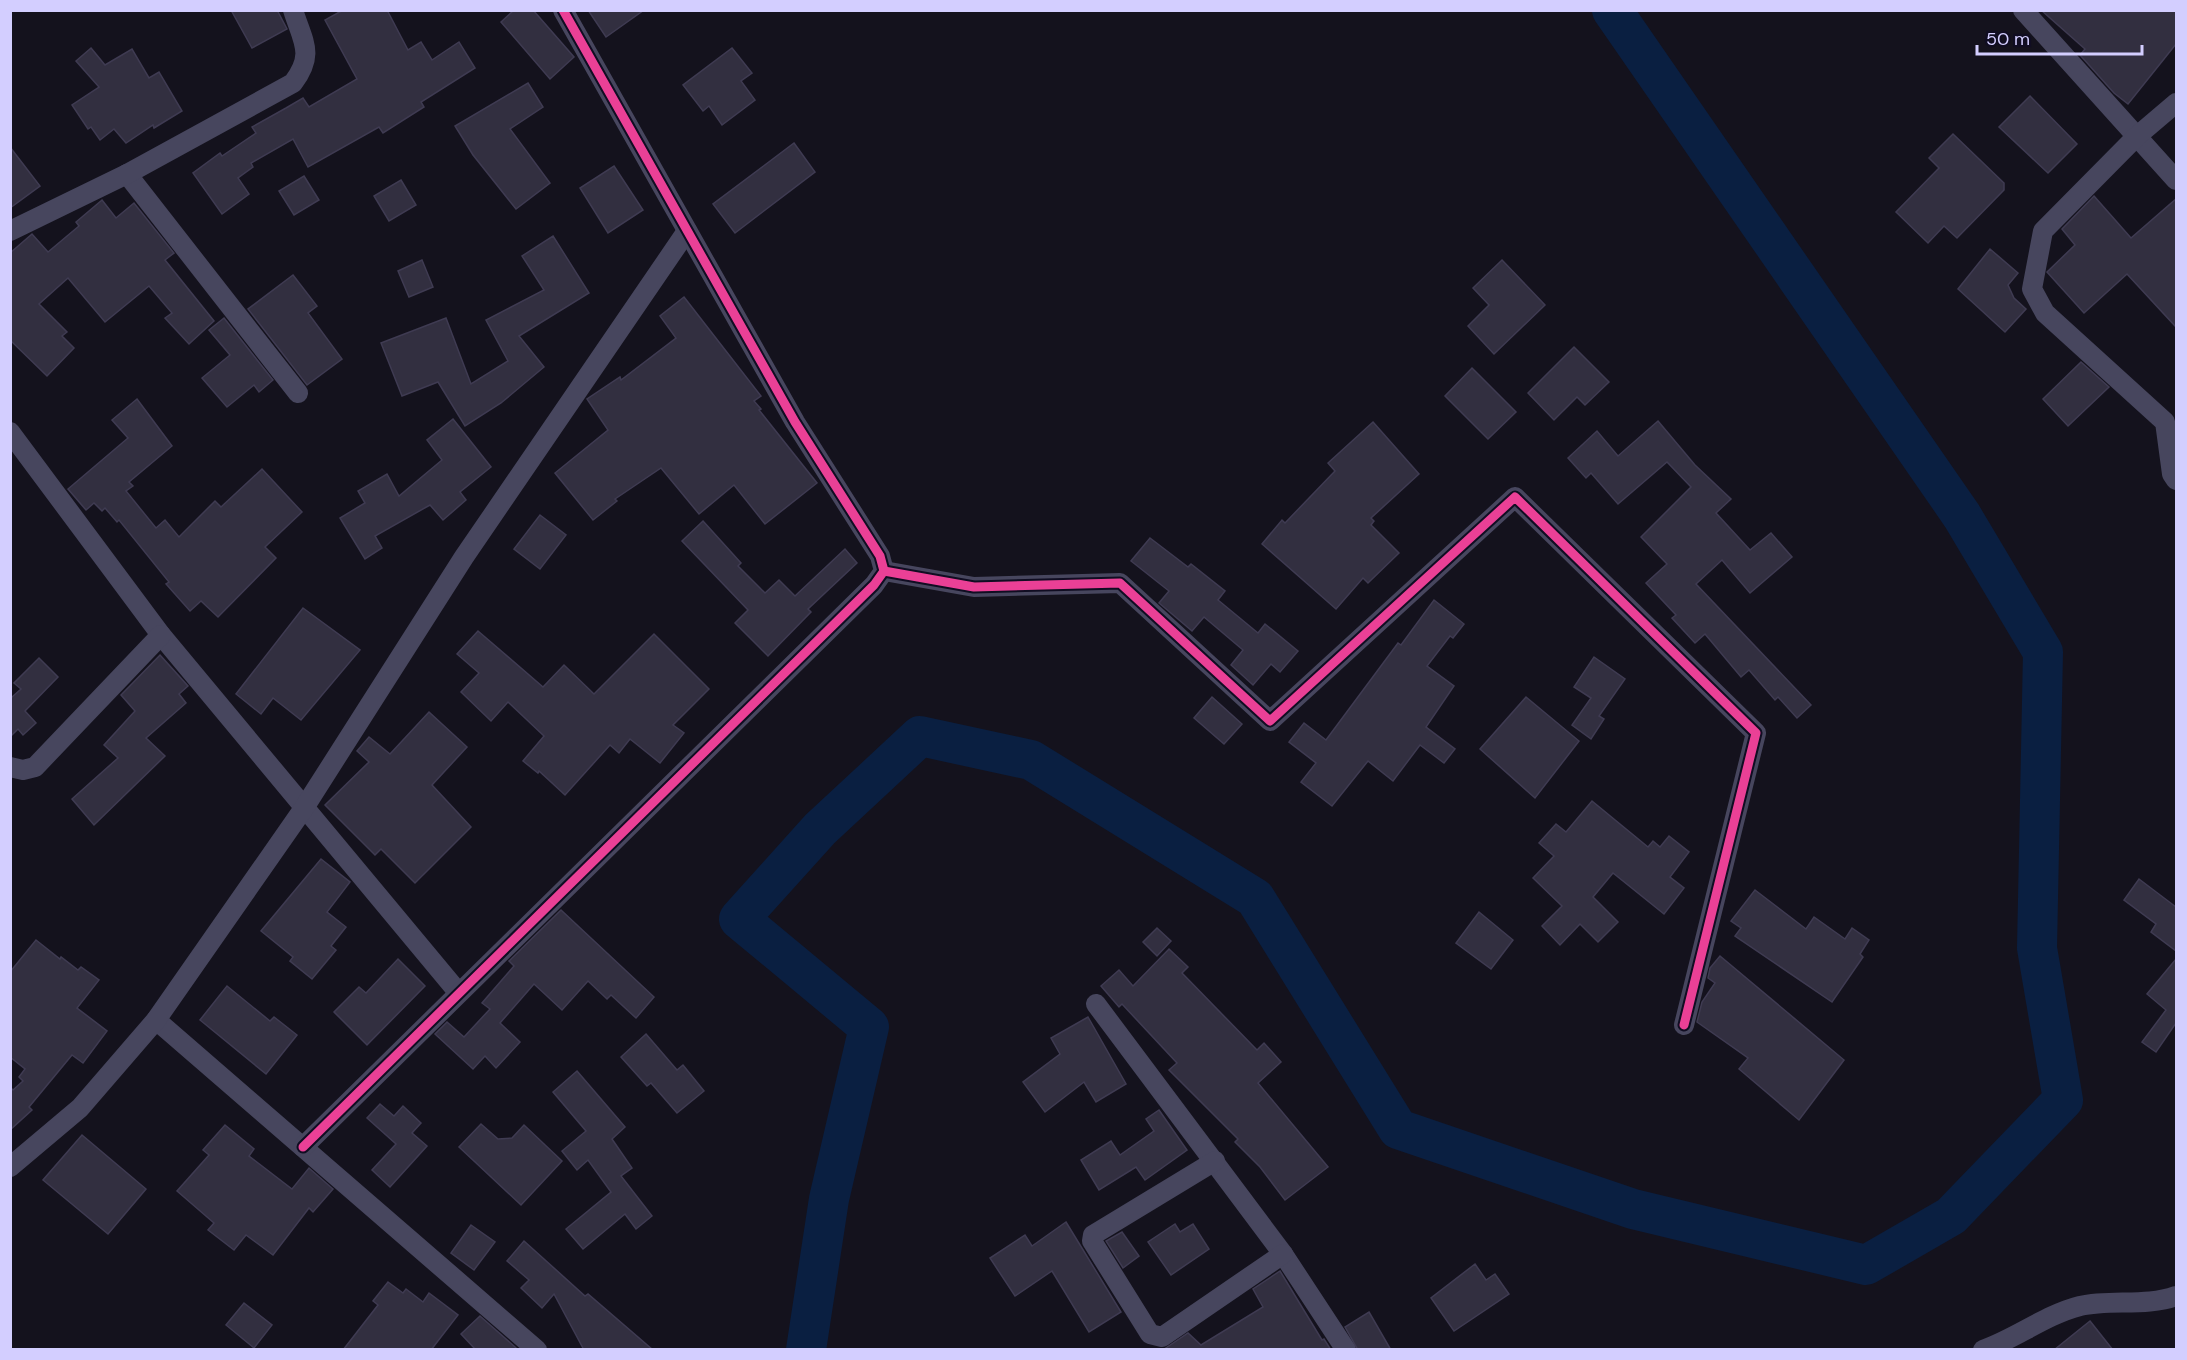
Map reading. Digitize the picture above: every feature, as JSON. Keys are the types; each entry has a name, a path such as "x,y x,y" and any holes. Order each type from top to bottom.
{"street":[{"path":"10,231 127,174 292,83 302,71 307,56 293,10"},
{"path":"563,10 795,422 880,556 884,571"},
{"path":"2023,10 2176,180"},
{"path":"2176,103 2136,137 2043,231 2032,289 2045,313 2171,416 2172,474 2176,480"},
{"path":"127,174 298,393"},
{"path":"10,1167 80,1108 156,1020 304,808 464,557 687,231"},
{"path":"10,432 161,636 458,992"},
{"path":"884,571 974,587 1120,583 1270,721 1515,497 1756,733 1684,1024"},
{"path":"303,1147 874,585 884,571"},
{"path":"10,767 22,770 35,767 161,636"},
{"path":"1096,1004 1283,1254 1346,1350"},
{"path":"156,1020 537,1350"},
{"path":"1215,1161 1093,1235 1092,1241 1150,1334 1162,1337 1283,1254"},
{"path":"1983,1350 2053,1314 2084,1305 2134,1303 2176,1296"}],"building":[{"path":"231,10 277,10 287,29 252,48"},
{"path":"343,10 387,10 408,50 421,42 432,60 459,42 475,68 421,102 424,107 383,133 379,127 308,167 293,139 251,163 253,167 238,178 249,194 222,214 193,173 220,153 222,156 256,133 252,127 303,98 309,107 357,79 325,20"},
{"path":"514,10 533,10 574,57 550,79 501,22"},
{"path":"588,10 644,10 606,37"},
{"path":"2041,10 2176,10 2176,44 2128,104 2114,93 2080,55 2085,49"},
{"path":"91,48 105,65 132,49 149,78 159,72 182,111 154,128 153,125 126,143 114,129 100,140 91,127 88,129 72,105 99,87 76,61"},
{"path":"732,48 752,73 741,81 755,100 722,125 709,106 703,111 683,85"},
{"path":"528,83 543,107 510,129 550,183 516,209 473,155 455,126"},
{"path":"2030,96 2077,144 2048,173 1999,127"},
{"path":"1953,134 2004,183 2004,190 1957,238 1944,226 1928,243 1896,212 1939,168 1929,158"},
{"path":"794,143 815,172 735,233 713,204"},
{"path":"10,147 40,186 10,208"},
{"path":"614,166 643,210 608,233 580,188"},
{"path":"304,176 319,200 294,215 279,191"},
{"path":"401,180 416,205 389,221 374,196"},
{"path":"2094,196 2131,238 2176,199 2176,327 2127,274 2084,313 2047,272 2075,245 2062,229"},
{"path":"102,200 116,218 134,203 174,253 165,260 214,321 189,344 165,318 172,313 149,286 105,322 68,278 39,304 67,332 62,336 74,348 47,376 10,340 10,253 32,234 48,252 79,226 76,222"},
{"path":"553,236 589,293 519,336 544,367 501,403 465,426 438,382 402,396 381,343 446,318 471,384 508,361 486,320 544,290 522,256"},
{"path":"1990,249 2018,273 2008,285 2014,298 2026,309 2005,332 1958,289"},
{"path":"422,260 433,287 409,297 398,271"},
{"path":"1502,260 1545,305 1494,354 1468,326 1489,305 1473,288"},
{"path":"293,275 317,306 308,313 342,359 307,385 248,309"},
{"path":"684,297 761,396 754,401 761,409 759,410 817,483 765,524 734,485 699,514 661,468 615,499 617,501 593,520 555,473 608,430 587,399 620,377 621,380 676,338 660,316"},
{"path":"224,318 273,380 259,392 254,385 227,407 202,378 230,355 209,330"},
{"path":"1574,347 1609,382 1585,405 1577,397 1554,420 1528,393"},
{"path":"2081,362 2109,387 2068,426 2043,399"},
{"path":"1472,368 1516,412 1488,439 1445,396"},
{"path":"137,399 172,446 129,482 133,486 126,491 156,528 165,520 179,537 215,501 221,507 262,469 302,512 265,547 276,558 218,617 201,601 190,611 166,584 169,582 119,520 117,522 105,508 102,511 94,503 86,510 68,489 128,438 112,420"},
{"path":"453,419 491,467 460,492 466,500 443,520 430,505 375,536 382,548 365,559 340,518 365,503 358,491 387,474 399,496 442,460 427,440"},
{"path":"1658,421 1695,465 1731,499 1716,513 1750,550 1771,533 1792,557 1750,593 1722,560 1696,584 1811,705 1797,718 1778,697 1775,700 1749,670 1741,677 1705,634 1695,643 1672,618 1676,615 1646,583 1667,564 1641,537 1691,487 1667,462 1618,504 1591,473 1586,478 1568,458 1597,431 1618,456"},
{"path":"1373,422 1419,474 1371,518 1374,521 1371,525 1399,553 1368,583 1363,578 1336,609 1262,544 1282,520 1285,523 1335,471 1328,463"},
{"path":"540,515 566,535 540,569 514,549"},
{"path":"703,521 741,563 738,566 765,593 779,580 795,596 845,549 857,563 808,609 811,612 768,656 735,623 748,610 682,541"},
{"path":"1150,538 1188,567 1191,564 1225,591 1218,600 1258,633 1265,624 1298,651 1280,672 1271,664 1253,685 1231,665 1243,650 1204,617 1192,631 1159,603 1169,591 1131,561"},
{"path":"1434,600 1464,624 1453,638 1450,636 1427,666 1454,686 1426,727 1455,749 1444,763 1420,745 1393,781 1368,761 1332,806 1301,782 1316,763 1289,742 1304,723 1326,740 1398,643 1401,645"},
{"path":"303,608 360,650 301,720 273,698 261,714 236,694"},
{"path":"478,631 543,687 564,665 594,694 654,634 709,689 673,725 684,733 660,763 630,739 619,753 610,745 565,795 539,771 538,773 523,761 544,736 508,702 491,721 461,692 479,673 457,654"},
{"path":"160,655 188,686 179,694 186,703 146,738 165,756 94,825 72,799 118,758 104,745 135,711 121,695"},
{"path":"1594,657 1625,679 1599,716 1604,719 1591,739 1572,725 1591,698 1574,687"},
{"path":"39,658 58,677 25,711 36,723 23,735 18,729 10,737 10,695 12,697 21,689 14,683"},
{"path":"1212,697 1242,724 1224,744 1194,718"},
{"path":"1526,697 1579,741 1535,798 1480,749"},
{"path":"429,712 467,747 432,785 471,827 415,883 381,849 375,855 325,805 369,762 357,751 369,737 390,754"},
{"path":"1592,801 1648,847 1653,841 1660,847 1669,836 1689,852 1670,877 1684,888 1664,914 1613,873 1593,897 1618,922 1598,942 1580,924 1560,945 1542,926 1562,906 1533,878 1554,856 1539,843 1556,824 1566,832"},
{"path":"321,859 350,882 327,912 346,927 331,946 336,950 312,979 290,961 293,957 261,931"},
{"path":"2139,879 2176,907 2176,951 2151,932 2156,924 2124,900"},
{"path":"1755,890 1806,929 1814,917 1845,939 1852,928 1869,940 1860,954 1863,957 1832,1002 1735,936 1741,928 1731,921"},
{"path":"561,910 654,997 636,1018 611,995 607,999 588,981 562,1010 534,984 500,1023 520,1042 496,1068 485,1056 473,1069 435,1034 447,1022 464,1037 490,1009 482,1003 514,966 509,961"},
{"path":"1479,912 1513,940 1491,969 1456,943"},
{"path":"1157,928 1171,941 1157,956 1143,942"},
{"path":"36,940 60,959 61,957 78,970 81,967 99,980 77,1008 107,1031 83,1063 72,1055 29,1107 32,1110 10,1130 10,1087 13,1090 23,1081 19,1077 25,1069 10,1057 10,972"},
{"path":"1169,949 1188,967 1182,973 1257,1050 1264,1043 1281,1062 1258,1083 1328,1167 1285,1200 1260,1167 1235,1142 1238,1139 1169,1070 1177,1063 1122,1004 1119,1007 1101,986 1119,970 1133,986"},
{"path":"1720,956 1844,1060 1799,1120 1739,1069 1748,1058 1697,1022 1702,1002 1715,983 1708,978 1710,968"},
{"path":"398,959 425,986 367,1045 334,1012 359,987 366,993"},
{"path":"2176,959 2176,1023 2156,1052 2142,1042 2166,1010 2147,994"},
{"path":"227,986 270,1021 274,1017 297,1035 266,1074 200,1020"},
{"path":"1088,1017 1126,1084 1096,1102 1084,1082 1045,1112 1023,1082 1060,1054 1051,1038"},
{"path":"646,1034 677,1070 683,1065 704,1091 677,1113 651,1083 647,1086 621,1057"},
{"path":"577,1071 625,1127 612,1139 632,1168 621,1176 652,1216 636,1229 625,1214 583,1249 566,1229 611,1192 588,1160 577,1170 562,1151 586,1131 553,1092"},
{"path":"380,1104 394,1116 403,1106 421,1123 412,1133 427,1146 390,1187 372,1170 396,1144 367,1118"},
{"path":"1159,1110 1187,1150 1145,1180 1136,1167 1099,1190 1081,1160 1111,1141 1120,1155 1154,1131 1146,1119"},
{"path":"481,1124 498,1139 512,1138 524,1125 562,1161 521,1205 459,1147"},
{"path":"225,1125 254,1149 249,1156 292,1189 309,1168 333,1189 313,1212 309,1208 273,1255 246,1235 234,1250 208,1230 214,1223 177,1191 209,1155 203,1150"},
{"path":"82,1135 146,1189 108,1234 43,1180"},
{"path":"1066,1222 1121,1312 1089,1332 1052,1271 1015,1296 990,1258 1025,1235 1032,1246"},
{"path":"1175,1224 1180,1232 1193,1224 1209,1249 1171,1275 1148,1242"},
{"path":"471,1225 495,1242 474,1270 451,1253"},
{"path":"1122,1232 1139,1256 1123,1268 1106,1241"},
{"path":"524,1241 585,1296 588,1294 653,1350 584,1350 554,1294 542,1308 521,1288 529,1280 507,1261"},
{"path":"1475,1264 1486,1280 1495,1274 1509,1294 1454,1331 1431,1298"},
{"path":"1280,1271 1322,1340 1324,1339 1331,1350 1163,1350 1188,1333 1201,1345 1263,1307 1253,1289"},
{"path":"388,1282 403,1293 406,1289 423,1302 429,1293 458,1315 431,1350 343,1350 378,1305 373,1301"},
{"path":"244,1303 272,1325 254,1348 226,1325"},
{"path":"1369,1312 1391,1350 1358,1350 1345,1327"},
{"path":"480,1316 518,1350 476,1350 461,1334"},
{"path":"2090,1321 2113,1350 2054,1350"}],"waterway":[{"path":"806,1350 829,1199 869,1027 739,919 820,829 920,736 1031,760 1255,898 1398,1129 1633,1209 1866,1265 1951,1216 2063,1100 2037,948 2043,652 1962,516 1612,10"}],"cycle path":[{"path":"303,1147 874,585 884,571 880,556 795,422 563,10"},
{"path":"884,571 974,587 1120,583 1270,721 1515,497 1756,733 1684,1025"}]}
